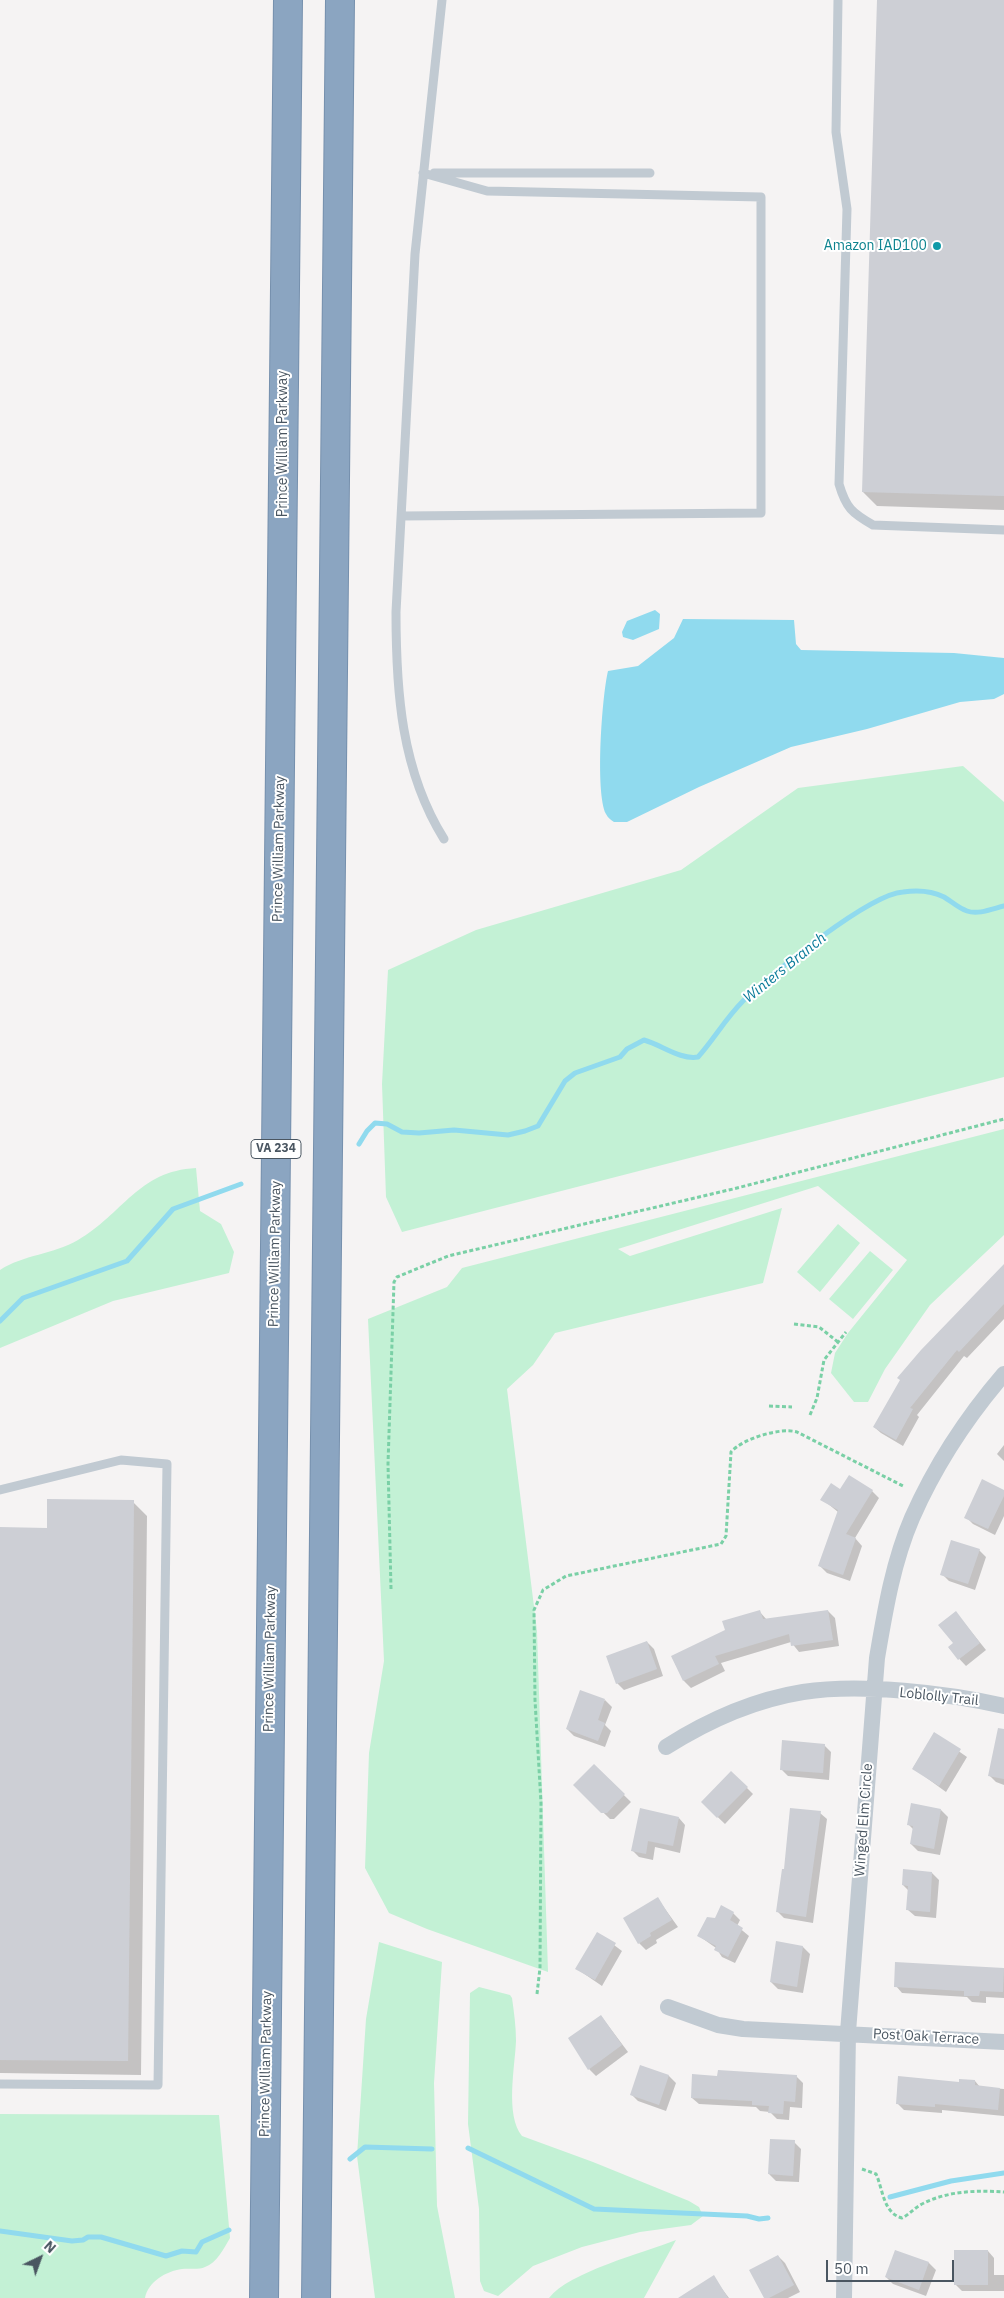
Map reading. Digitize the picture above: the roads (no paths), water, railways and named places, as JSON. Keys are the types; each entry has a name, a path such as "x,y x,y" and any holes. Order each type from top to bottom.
{"highway":[{"name":"Prince William Parkway","path":"264,2298 288,0"},
{"path":"316,2298 340,0"}],"street":[{"name":"Winged Elm Circle","path":"844,2298 844,2190 848,2032 873,1690 886,1607 899,1557 912,1519 934,1475 958,1433 1004,1374"},
{"name":"Loblolly Trail","path":"666,1747 697,1727 764,1701 804,1692 873,1690 930,1695 1004,1706"},
{"name":"Post Oak Terrace","path":"668,2006 718,2025 743,2029 848,2032 1004,2042"}],"lane":[{"path":"442,0 414,270 396,612 396,664 400,710 408,752 420,791 431,817 444,839"},
{"path":"838,0 836,132 848,209 839,484 845,504 858,517 873,525 1004,530"},
{"path":"423,173 650,173"},
{"path":"402,516 761,513 761,197 487,192 423,173"},
{"path":"0,1490 121,1460 167,1464 158,2085 0,2084"}],"water":[{"path":"655,610 660,614 659,629 633,640 623,637 622,632 627,621"},
{"path":"683,619 794,620 796,644 801,650 954,653 1004,658 1004,694 994,699 960,702 867,729 791,747 699,787 627,822 614,822 606,814 603,803 600,766 602,721 608,671 638,666 674,638"}],"waterway":[{"name":"Winters Branch","path":"359,1144 367,1131 375,1123 387,1124 402,1132 419,1133 454,1130 508,1135 525,1131 538,1126 565,1081 575,1073 620,1057 627,1049 644,1040 684,1056 698,1057 737,1008 756,989 820,938 867,906 887,896 908,891 929,892 944,897 971,912 985,911 1004,906"},
{"name":"Winters Branch","path":"0,1321 23,1298 127,1261 173,1209 241,1184"},
{"path":"350,2159 365,2147 432,2149"},
{"path":"468,2148 594,2209 768,2218"},
{"path":"890,2197 951,2181 1004,2173"},
{"path":"0,2231 72,2241 83,2240 88,2237 101,2237 166,2256 182,2251 196,2252 202,2242 229,2230"}],"place":[{"name":"Amazon IAD100","path":"937,246"}]}
